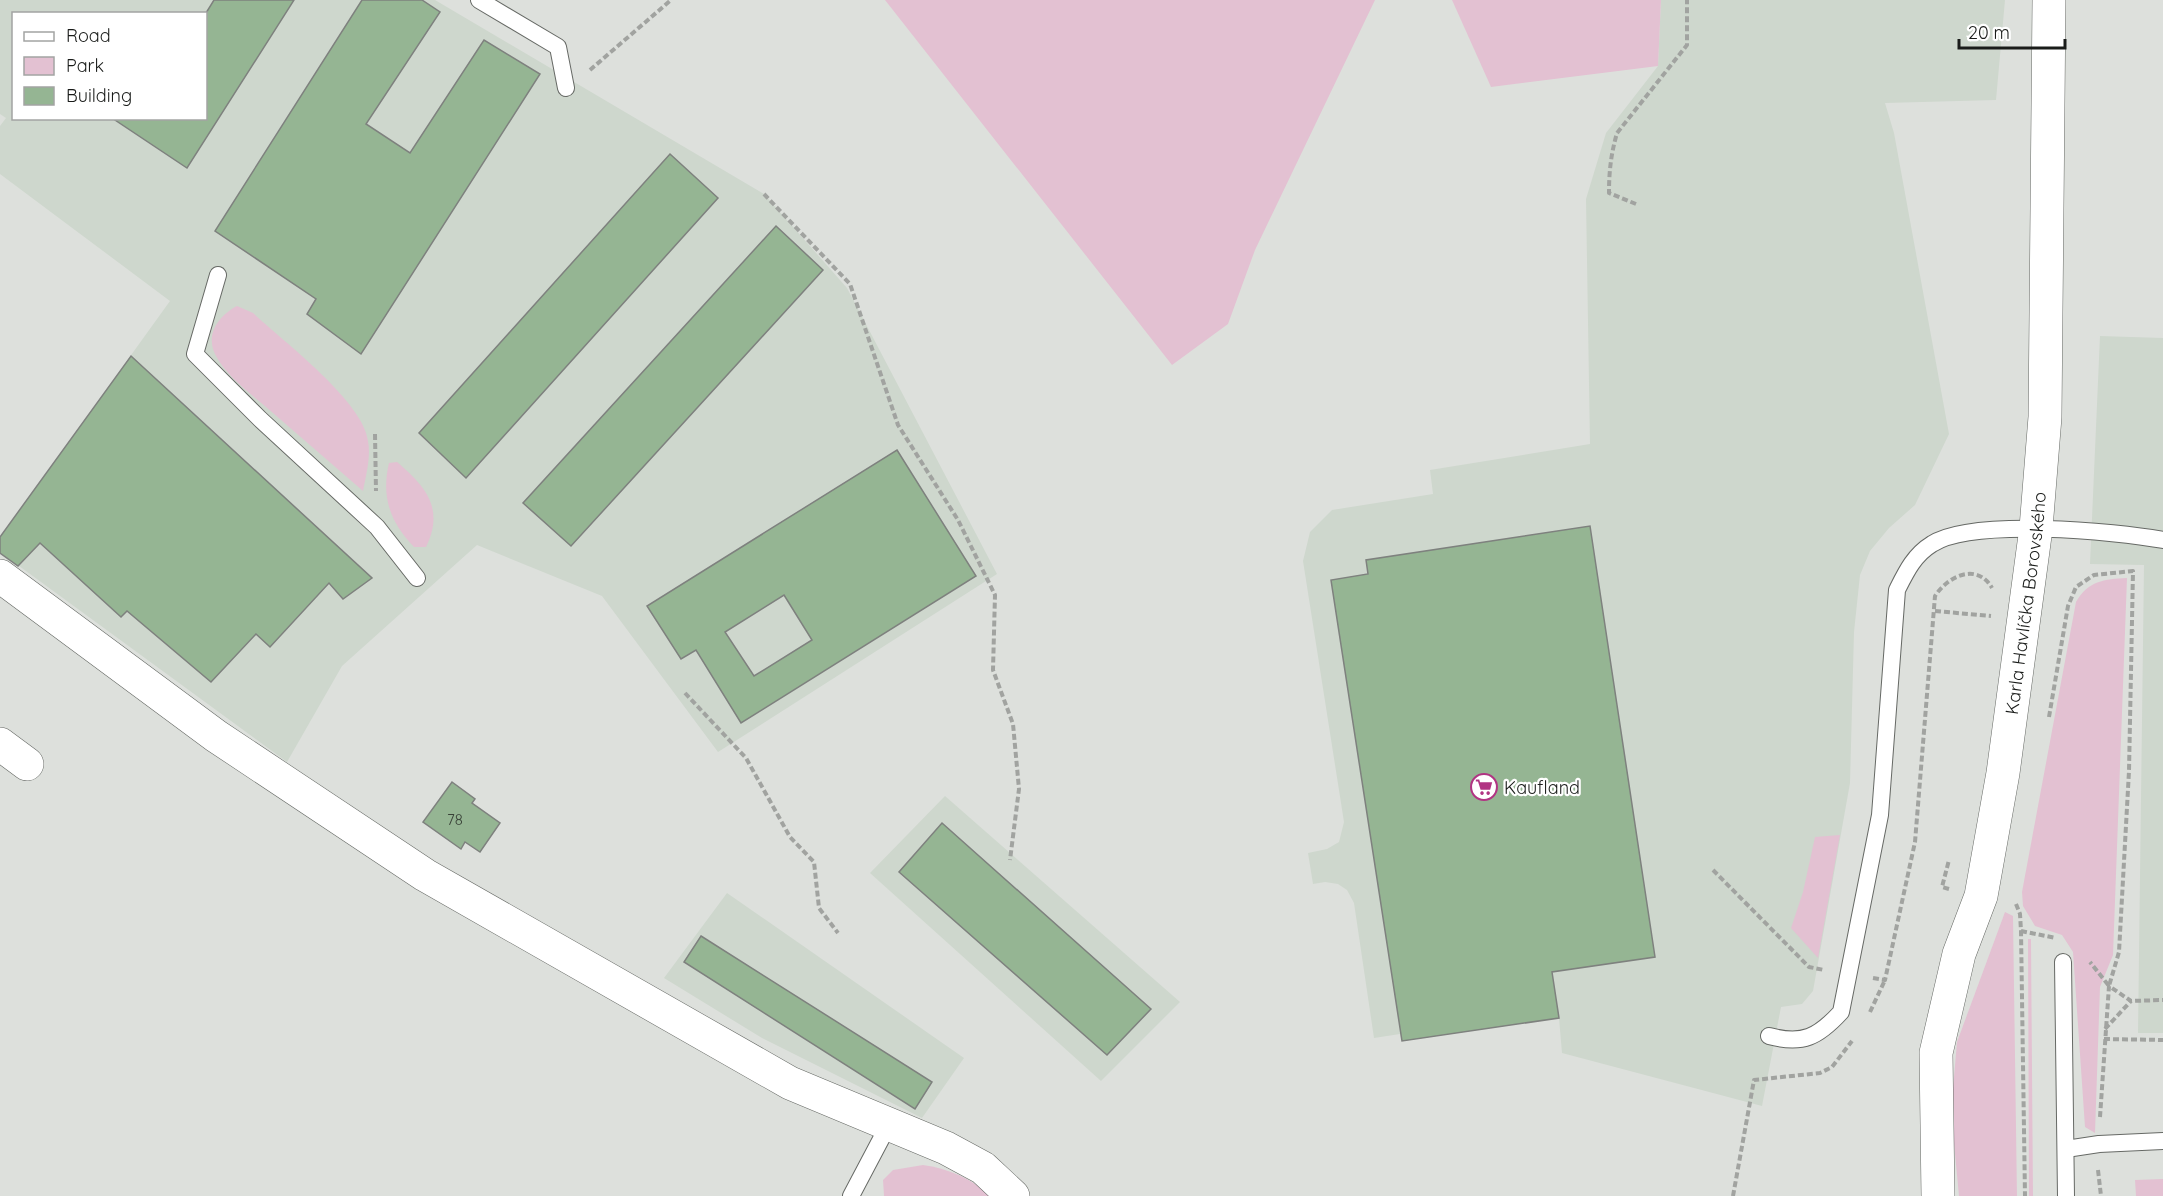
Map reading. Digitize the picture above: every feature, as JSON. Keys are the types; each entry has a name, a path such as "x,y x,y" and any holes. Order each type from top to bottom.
{"street":[{"name":"Karla Havlíčka Borovského","path":"1938,1196 1936,1053 1959,954 1981,896 2003,772 2036,528 2046,405 2049,0"},
{"path":"0,576 216,736 425,875 790,1083 946,1148 983,1168 1013,1196"},
{"path":"0,744 27,764"}],"lane":[{"path":"479,0 558,47 566,88"},
{"path":"218,275 195,354 260,419 377,527 417,578"},
{"path":"1769,1036 1788,1041 1807,1038 1824,1030 1841,1012 1880,815 1897,590 1908,568 1934,542 1951,536 2036,528 2140,536 2163,540"},
{"path":"2063,962 2066,1196"},
{"path":"851,1196 889,1124"},
{"path":"2066,1149 2099,1144 2163,1141"}],"path":[{"path":"566,88 612,54 671,0"},
{"path":"1636,204 1609,193 1609,165 1612,150 1617,133 1687,45 1687,0"},
{"path":"764,194 850,284 898,424 958,519 994,595 993,670 1014,724 1019,789 1010,860"},
{"path":"375,434 377,527"},
{"path":"2048,720 2068,606 2076,587 2094,575 2133,571 2129,771 2119,952 2109,986 2104,1039 2099,1144 2101,1196"},
{"path":"1995,594 1987,579 1978,574 1954,577 1942,585 1935,596 1935,611 1995,617"},
{"path":"685,693 747,758 790,837 814,862 819,908 838,933"},
{"path":"2018,892 2016,904 2020,914 2021,931 2025,1196"},
{"path":"2021,931 2058,939"},
{"path":"2084,954 2109,986 2131,1001 2163,1000"},
{"path":"2105,1030 2131,1001"},
{"path":"2104,1039 2163,1040"},
{"path":"1733,1196 1754,1080"}],"shaded area":[{"path":"0,0 435,0 764,194 847,288 997,574 718,752 602,596 477,545 342,666 287,762 0,552 0,537 170,301 0,174 0,126 6,118 0,114"},
{"path":"1661,0 2005,0 1996,100 1885,103 1894,133 1949,434 1915,505 1889,528 1870,551 1860,575 1854,632 1850,783 1813,991 1802,1004 1781,1007 1762,1106 1562,1053 1559,1018 1402,1041 1400,1034 1374,1038 1354,903 1347,890 1338,884 1325,882 1313,884 1308,853 1327,849 1339,842 1344,822 1303,561 1310,532 1332,510 1433,494 1430,470 1590,444 1586,199 1606,133 1658,66"},
{"path":"2100,336 2163,338 2163,1033 2138,1033 2144,565 2090,564"},
{"path":"945,796 1180,1002 1101,1081 870,873"},
{"path":"727,893 964,1058 922,1118 762,1038 664,978"}],"green space":[{"path":"885,0 1375,0 1255,250 1228,324 1172,365"},
{"path":"1452,0 1661,0 1658,66 1491,87"},
{"path":"237,306 253,313 302,356 353,408 363,425 369,447 363,491 241,386 220,363 212,346 213,332 225,314"},
{"path":"397,462 423,489 433,509 431,533 426,547 414,547 393,518 386,487 389,463"},
{"path":"2127,578 2113,955 2100,987 2095,1133 2085,1127 2073,952 2062,935 2035,926 2023,906 2022,892 2076,602 2091,585 2097,582"},
{"path":"1840,835 1818,958 1791,928 1803,892 1815,837"},
{"path":"2005,912 2013,916 2017,1196 1959,1196 1951,1112 1957,1042"},
{"path":"2028,939 2031,939 2033,1196 2029,1196"},
{"path":"923,1165 959,1175 976,1184 990,1196 884,1196 883,1180 893,1170"},
{"path":"2163,1179 2163,1196 2136,1196 2135,1180"}],"building":[{"path":"214,0 294,0 187,168 115,120 207,120 207,12"},
{"path":"362,0 422,0 440,12 366,124 410,153 484,40 540,74 361,354 307,314 316,299 215,231"},
{"path":"670,154 718,198 466,478 419,433"},
{"path":"776,226 823,270 571,546 523,503"},
{"path":"131,356 372,578 343,599 329,583 270,647 256,634 211,682 127,611 121,617 40,543 18,566 0,553 0,537"},
{"path":"897,450 976,576 741,723 696,650 681,659 647,606","holes":["784,595 812,640 754,676 725,632"]},
{"path":"1590,526 1655,957 1552,972 1559,1018 1402,1041 1331,580 1368,574 1366,560"},
{"path":"452,782 475,799 472,803 500,823 480,852 465,842 461,849 423,822"},
{"path":"942,823 1151,1009 1107,1055 899,872"},
{"path":"701,936 932,1082 915,1109 684,962"}],"place":[{"name":"Kaufland","path":"1484,787"}]}
